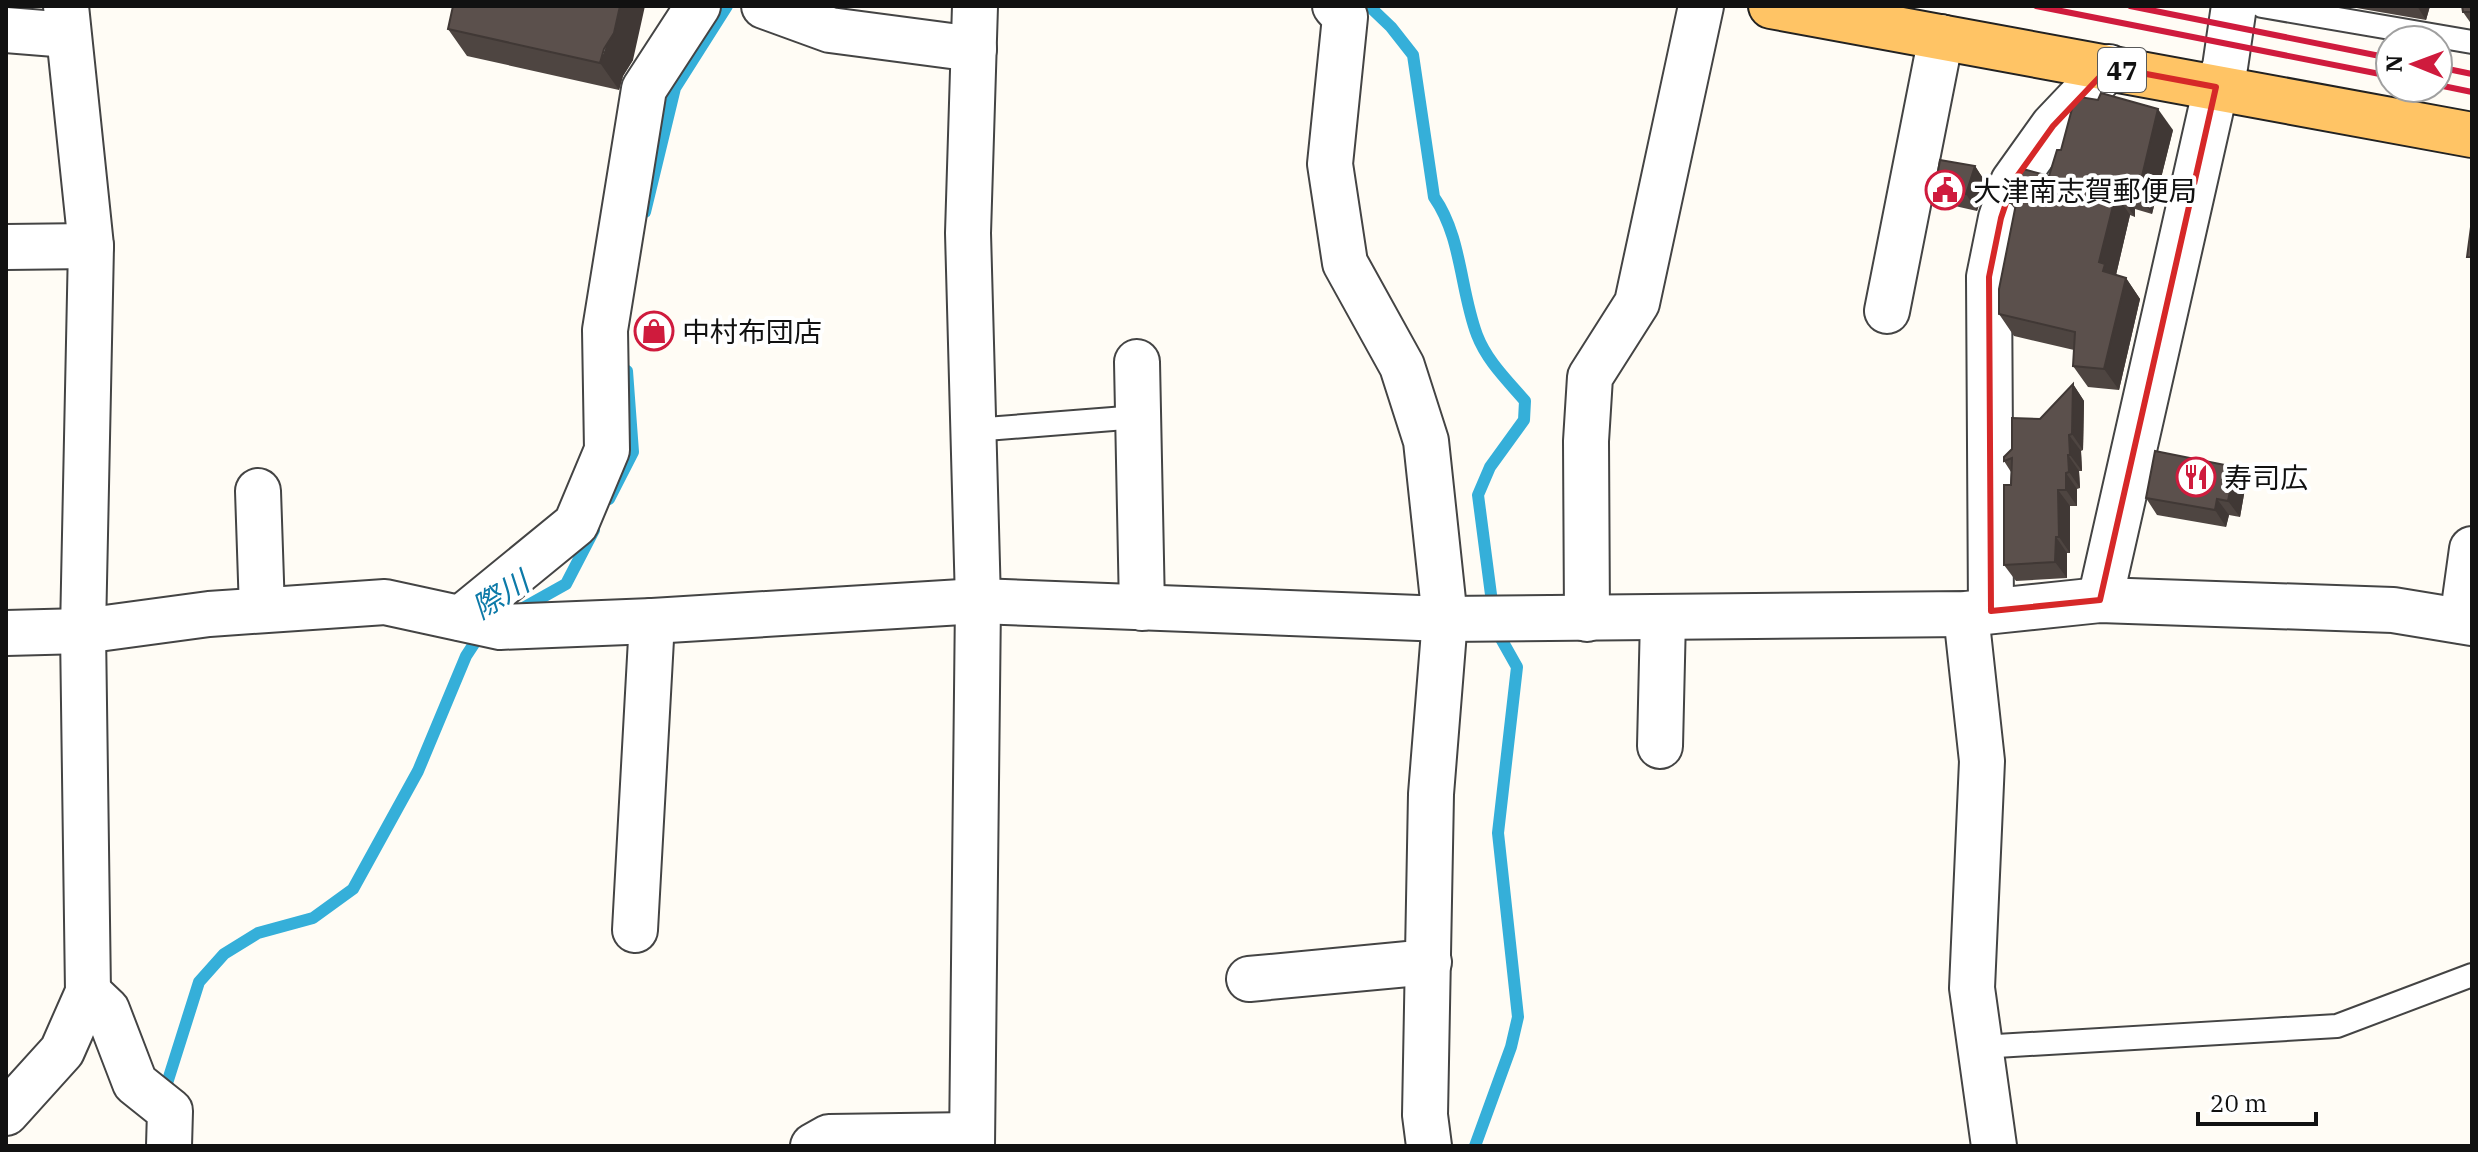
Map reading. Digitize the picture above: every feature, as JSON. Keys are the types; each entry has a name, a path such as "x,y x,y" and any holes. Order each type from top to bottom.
{"main road":[{"name":"47","path":"1771,6 2472,135"}],"street":[{"path":"475,621 576,524 607,450 605,330 644,89 698,6"},
{"path":"764,6 830,30 974,49"},
{"path":"813,1146 829,1137 972,1140 978,601 968,233 975,6"},
{"path":"1335,6 1345,17 1330,164 1345,263 1402,366 1426,441 1457,619 1431,794 1425,1115 1429,1146"},
{"path":"1587,619 1586,441 1590,377 1637,303 1701,6"},
{"path":"2100,600 2216,87 2225,67 2234,6"},
{"path":"6,30 67,21 91,246 83,631 88,992 62,1051 6,1113"},
{"path":"1887,311 1941,37"},
{"path":"1994,1146 1972,988 1982,761 1978,613 1989,277 2001,218 2013,182 2053,126 2109,67"},
{"path":"6,247 91,246"},
{"path":"1137,362 1142,608"},
{"path":"258,491 262,610"},
{"path":"6,633 83,631 209,614 385,602 475,621 652,621 978,601 1457,619 1587,619 1978,613 2100,600 2393,610 2467,622 2472,549"},
{"path":"1660,746 1663,618"},
{"path":"635,930 652,621"},
{"path":"1249,979 1429,962"},
{"path":"88,992 107,1010 135,1083 160,1114"}],"lane":[{"path":"2262,6 2472,42"},
{"path":"973,430 1138,417"},
{"path":"1980,1047 2337,1026 2472,975"}],"highlighted area":[{"path":"2109,67 2216,87 2100,600 1991,611 1989,277 2001,218 2013,182 2053,126"}],"building":[{"path":"453,6 620,6 614,33 600,63 448,29"},
{"path":"2462,6 2472,6 2472,12 2463,12"},
{"path":"2101,93 2158,109 2138,193 2121,187 2120,196 2116,194 2099,262 2105,264 2103,271 2126,278 2104,369 2073,366 2075,332 1999,314 1999,289 2016,204 2010,203 2021,172 2023,169 2049,176 2057,150 2061,150 2073,105 2080,97 2098,100"},
{"path":"1940,160 1975,166 1966,194 1935,188"},
{"path":"2472,193 2472,257 2467,257 2471,227"},
{"path":"2073,384 2069,472 2066,473 2066,490 2058,490 2059,537 2056,537 2055,562 2004,565 2004,485 2011,485 2012,458 2004,461 2004,457 2012,449 2012,418 2040,419"},
{"path":"2155,451 2235,467 2228,501 2217,499 2215,510 2146,498"}],"waterway":[{"name":"際川","path":"645,212 675,88 727,6"},
{"path":"1369,6 1413,55 1434,197 1450,229 1471,318 1486,353 1525,401 1524,420 1490,467 1478,495 1493,610"},
{"name":"際川","path":"609,499 633,452 627,371"},
{"name":"際川","path":"516,612 566,584 594,530"},
{"path":"1475,1146 1511,1047 1518,1017 1498,833 1517,667 1495,628"},
{"name":"際川","path":"163,1096 199,982 224,954 258,933 313,918 353,889 418,771 466,656 483,630"}],"railway":[{"path":"2036,6 2374,73"},
{"path":"2130,6 2374,55"},
{"path":"2454,70 2472,74"},
{"path":"2454,88 2472,92"}],"place":[{"name":"大津南志賀郵便局","path":"1945,190"},
{"name":"中村布団店","path":"654,331"},
{"name":"寿司広","path":"2196,477"}]}
